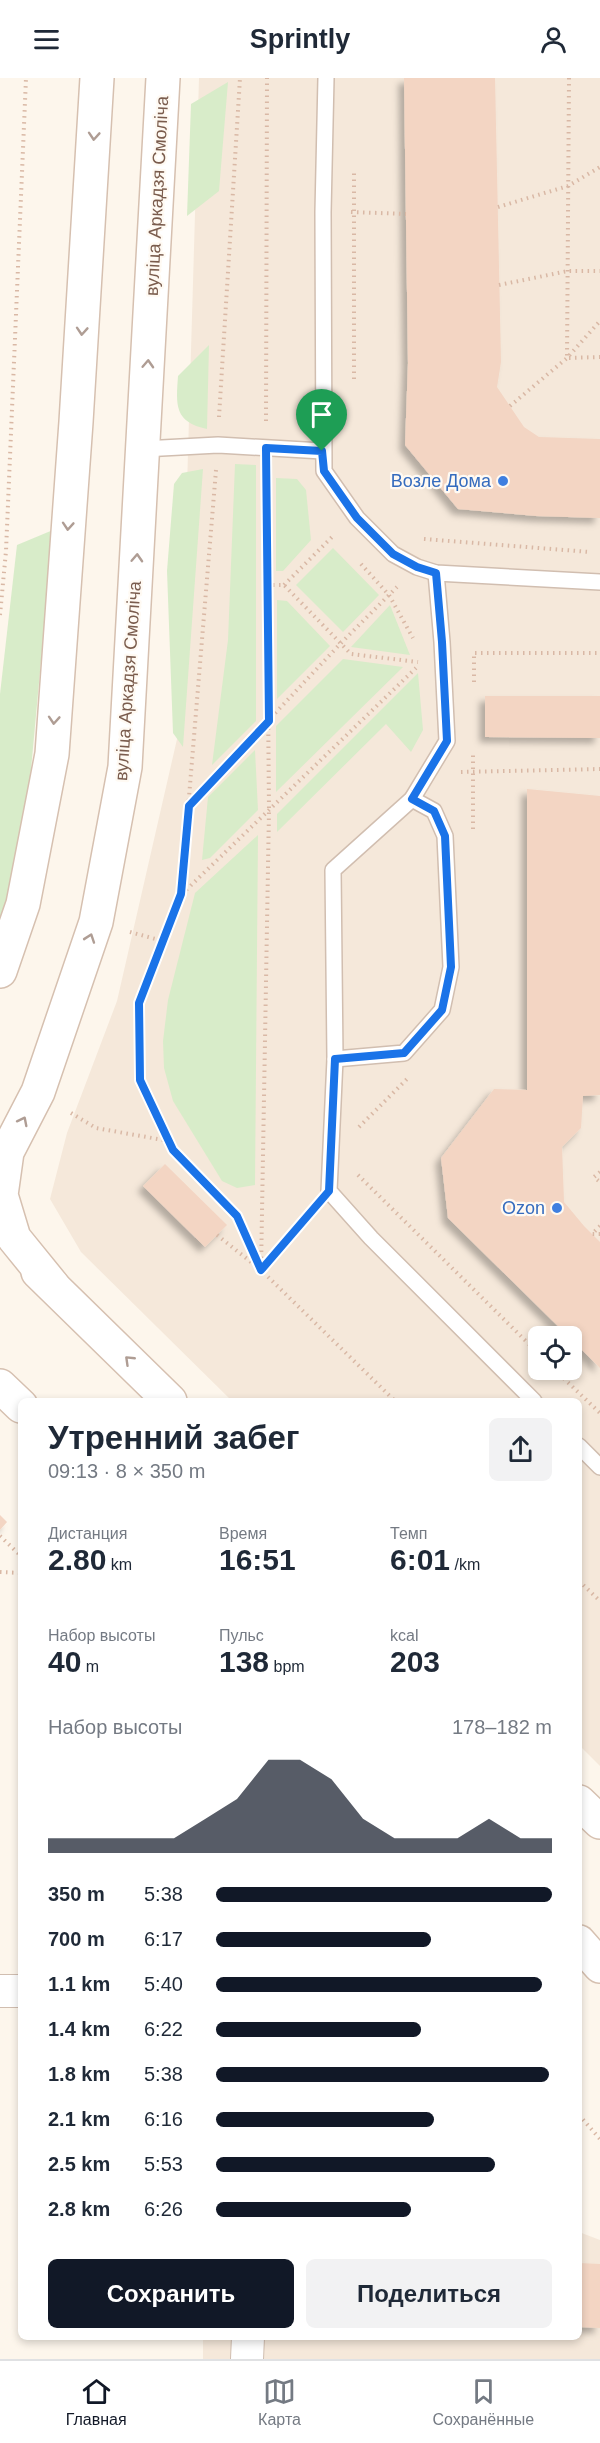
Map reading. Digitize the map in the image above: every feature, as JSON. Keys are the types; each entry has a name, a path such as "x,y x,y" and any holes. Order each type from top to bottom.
{"main road":[{"path":"0,971 23,904 52,754 76,422 97,78"},
{"name":"вуліца Аркадзя Смоліча","path":"53,1286 14,1238 1,1195 8,1152 38,1092 96,922 125,767 163,78"},
{"path":"0,1240 53,1286 167,1398"},
{"path":"0,1386 18,1403"},
{"path":"582,1805 600,1822"},
{"path":"582,1945 600,1966"}],"street":[{"path":"0,1991 18,1990"},
{"path":"247,2359 248,2340"}],"lane":[{"path":"326,78 323,212 322,451 324,471 357,518 393,554 417,567 436,573 600,582"},
{"path":"143,449 218,445 322,451"},
{"path":"436,573 447,741 412,799 333,870 335,1059 329,1191 371,1238 531,1398"},
{"path":"335,1059 404,1053 442,1010 451,967 445,836 434,811 412,799"},
{"path":"582,1449 600,1467"}],"path":[{"path":"0,615 6,550 26,78"},
{"path":"261,1270 269,810 266,473 267,78"},
{"path":"567,358 569,78"},
{"path":"354,167 354,389"},
{"path":"498,207 568,186 600,167"},
{"path":"323,212 406,214"},
{"path":"499,285 568,271 600,272"},
{"path":"510,406 567,358 600,321"},
{"path":"567,358 600,357"},
{"path":"266,473 276,472"},
{"path":"327,528 342,543"},
{"path":"414,532 424,539 600,552"},
{"path":"267,585 284,585 334,535"},
{"path":"358,561 390,595 415,644"},
{"path":"261,1270 237,1216 173,1150 140,1080 139,1003 181,894 189,806 341,643 417,567"},
{"path":"284,585 351,654 422,662"},
{"path":"418,653 423,673"},
{"path":"181,894 422,662"},
{"path":"432,766 445,772 599,769"},
{"path":"71,1113 96,1128 169,1140"},
{"path":"600,1172 597,1177 600,1182"},
{"path":"261,1270 329,1191"},
{"path":"600,1226 592,1234 600,1234"},
{"path":"216,1235 261,1270 392,1398"},
{"path":"565,1380 600,1413"},
{"path":"0,1536 18,1553"},
{"path":"0,1572 18,1573"},
{"path":"582,1584 600,1601"},
{"path":"582,2118 600,2139"}],"shaded area":[{"path":"199,78 600,78 600,1766 582,1748 582,1398 229,1398 81,1252 50,1199 67,1133 117,1001 180,726"},
{"path":"582,2233 600,2240 600,2359 203,2359 203,2340 582,2340"}],"green space":[{"path":"228,82 219,191 187,216 191,104"},
{"path":"209,345 207,429 188,422 183,417 179,411 177,396 178,376"},
{"path":"235,464 256,465 256,721 212,765 228,640"},
{"path":"203,469 183,747 173,733 167,571 174,484 182,473"},
{"path":"276,478 297,479 306,490 311,540 283,571 276,571"},
{"path":"53,530 27,813 0,923 0,694 17,545"},
{"path":"333,548 379,595 343,632 296,585"},
{"path":"277,600 287,601 330,646 277,699"},
{"path":"390,605 410,655 351,647"},
{"path":"343,659 403,667 276,792 276,726"},
{"path":"418,673 423,730 411,752 386,724 277,832 277,814"},
{"path":"255,750 258,810 210,858 202,860 208,797"},
{"path":"258,835 255,1185 237,1188 222,1181 173,1101 164,1068 163,1041 168,1000 195,893"}],"building":[{"path":"404,78 495,78 501,362 497,387 524,427 539,437 600,439 600,518 536,516 458,509 405,445 408,363"},
{"path":"485,696 600,696 600,738 485,737"},
{"path":"527,789 600,796 600,1095 583,1096 581,1128 562,1147 564,1202 600,1242 600,1368 582,1350 582,1326 558,1326 448,1218 441,1158 494,1089 527,1090"},
{"path":"165,1164 227,1225 205,1247 143,1186"},
{"path":"0,1515 7,1522 0,1530"},
{"path":"582,2263 600,2264 600,2328 582,2327"}],"place":[{"name":"Возле Дома","path":"503,481"},
{"name":"Ozon","path":"557,1208"}],"route":[{"path":"266,448 322,451 324,471 357,518 393,554 417,567 436,573 447,741 412,799 434,811 445,836 451,967 442,1010 404,1053 335,1059 329,1191 261,1270 237,1216 173,1150 140,1080 139,1003 181,894 189,806 269,721 266,448"}]}
